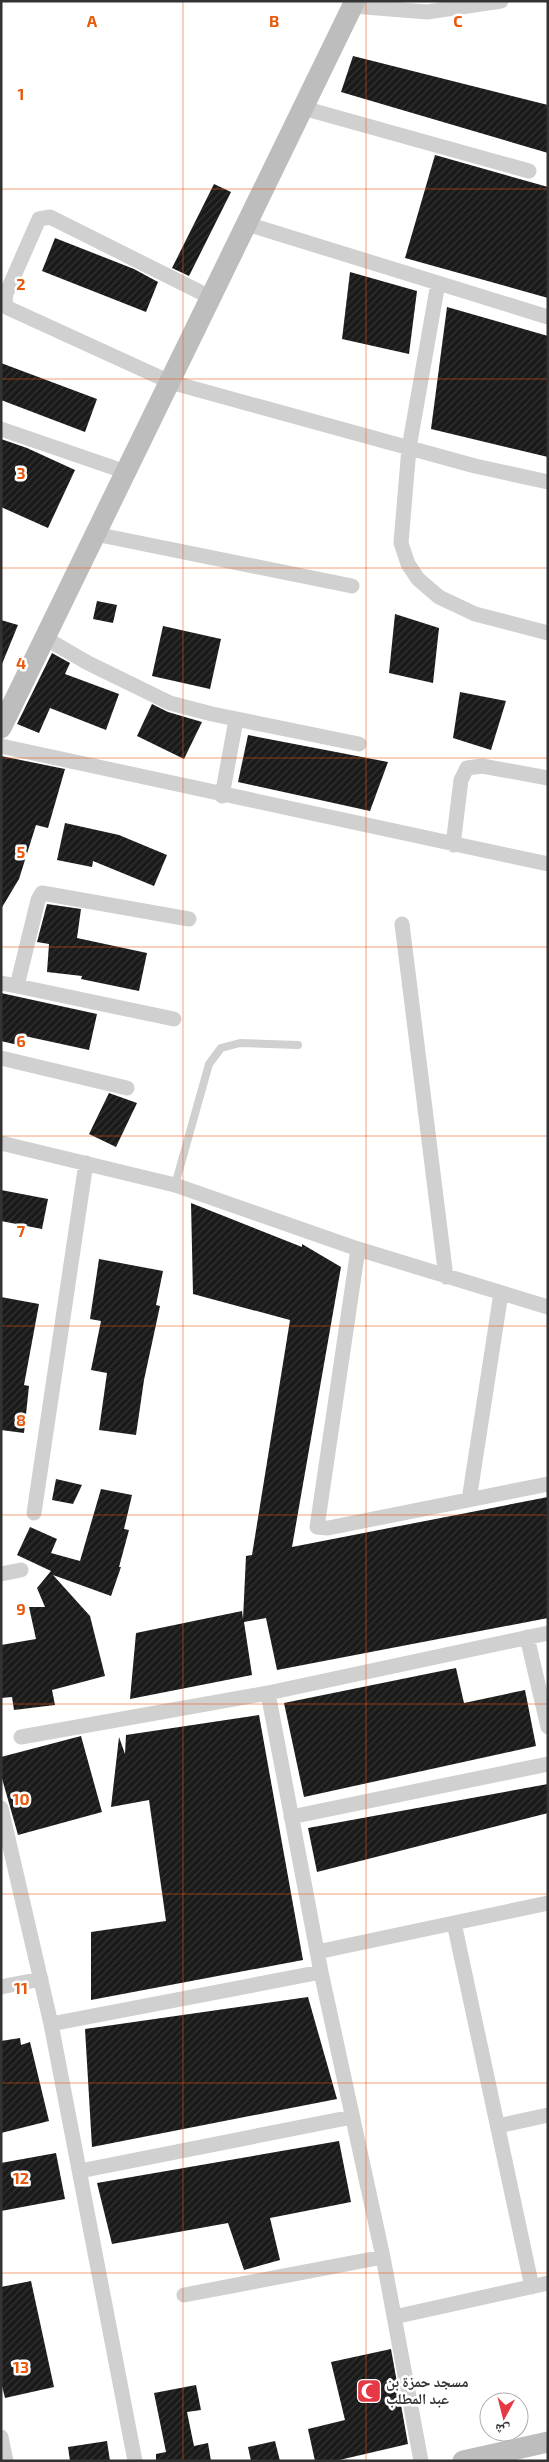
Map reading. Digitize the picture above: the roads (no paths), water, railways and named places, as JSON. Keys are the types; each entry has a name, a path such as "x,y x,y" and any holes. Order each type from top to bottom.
{"main road":[{"path":"4,715 45,638 354,3"},
{"path":"463,2461 548,2442"}],"street":[{"path":"354,3 427,12 502,1"},
{"path":"303,108 528,171"},
{"path":"210,297 50,217 39,219 6,294 5,302 8,308 170,382 409,448 548,482"},
{"path":"246,224 548,317"},
{"path":"438,283 409,448 401,544 408,564 418,579 439,597 475,614 548,633"},
{"path":"1,429 126,472"},
{"path":"95,534 352,586"},
{"path":"45,638 144,692 170,703 236,720 359,744"},
{"path":"222,796 236,720"},
{"path":"1,746 222,796 548,864"},
{"path":"453,845 460,780 467,768 482,766 548,778"},
{"path":"17,986 38,900 42,893 189,919"},
{"path":"402,924 446,1277"},
{"path":"1,983 174,1019"},
{"path":"1,1058 127,1088"},
{"path":"1,1143 175,1185 358,1249 548,1307"},
{"path":"34,1514 86,1163"},
{"path":"358,1249 316,1525 321,1529 328,1528 548,1484"},
{"path":"469,1500 501,1293"},
{"path":"1,1574 21,1570"},
{"path":"21,1736 268,1693 548,1633"},
{"path":"527,1638 548,1727"},
{"path":"268,1693 320,1972 383,2257 421,2461"},
{"path":"291,1817 548,1764"},
{"path":"1,1808 51,2024 135,2461"},
{"path":"317,1952 548,1903"},
{"path":"454,1923 532,2287"},
{"path":"51,2024 320,1972"},
{"path":"1,1987 41,1979"},
{"path":"498,2126 548,2115"},
{"path":"80,2171 352,2117"},
{"path":"184,2295 383,2257"},
{"path":"394,2317 548,2283"},
{"path":"1,2437 6,2461"}],"lane":[{"path":"175,1185 209,1064 221,1048 240,1043 298,1045"}],"place":[{"name":"مسجد حمزة بن عبد المطلب","path":"369,2391"}]}
